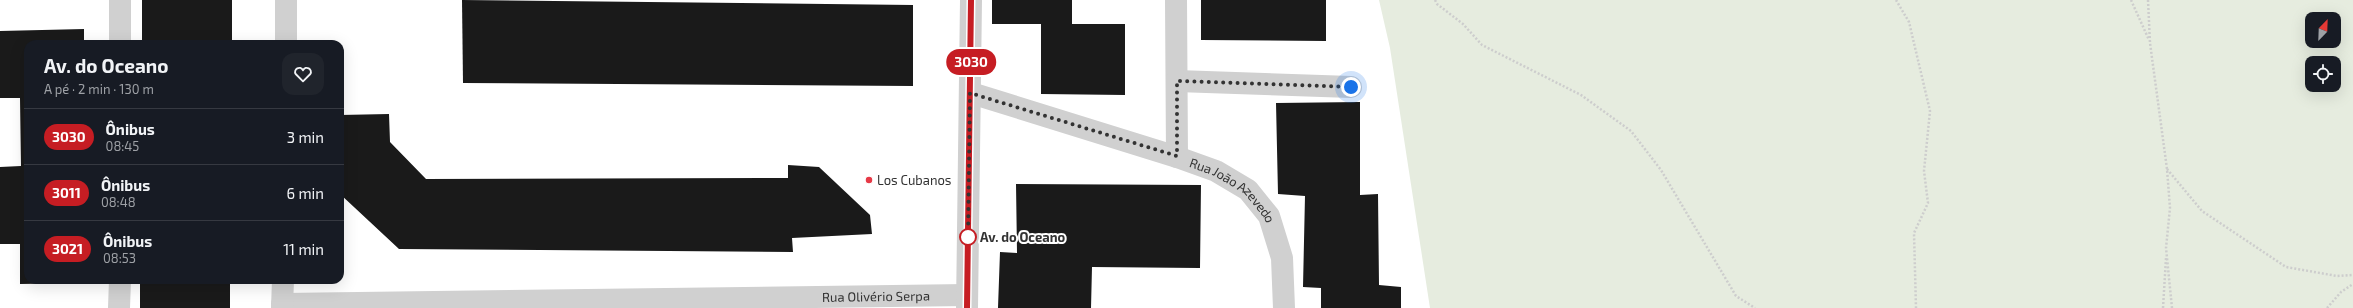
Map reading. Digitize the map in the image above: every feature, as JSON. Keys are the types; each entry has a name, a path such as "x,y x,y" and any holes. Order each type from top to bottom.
{"street":[{"path":"120,0 120,40"},
{"path":"286,0 286,40"},
{"path":"967,301 971,0"},
{"path":"1176,0 1177,156"},
{"path":"1177,81 1351,87"},
{"name":"Rua João Azevedo","path":"970,93 1177,156 1216,170 1248,190 1269,216 1282,258 1284,308"},
{"path":"120,284 120,308"},
{"path":"282,306 283,284"},
{"name":"Rua Olivério Serpa","path":"282,306 967,301"}],"path":[{"path":"1435,0 1437,4 1463,24 1482,45 1581,95 1631,131 1661,170 1736,296 1755,308"},
{"path":"1896,0 1910,22 1930,111 1924,171 1928,203 1914,233 1916,308"},
{"path":"2131,0 2150,42"},
{"path":"2148,0 2150,42 2167,169 2170,208 2163,308"},
{"path":"2167,169 2202,211 2286,267 2337,276 2353,275"},
{"path":"2166,248 2172,308"},
{"path":"2327,308 2341,292 2353,284"}],"shaded area":[{"path":"1379,0 2353,0 2353,308 1430,308 1390,48"}],"building":[{"path":"142,0 232,0 232,40 142,40"},
{"path":"462,0 913,5 913,86 463,83"},
{"path":"992,0 1072,0 1072,24 1125,24 1125,95 1041,94 1041,24 992,24"},
{"path":"1201,0 1326,0 1326,41 1201,40"},
{"path":"84,29 84,40 24,40 24,284 20,284 20,244 0,244 0,167 21,166 20,98 0,98 0,31"},
{"path":"1360,102 1360,195 1378,194 1379,285 1401,287 1401,308 1321,308 1321,288 1303,287 1305,196 1278,194 1276,103"},
{"path":"389,114 390,142 426,179 788,178 788,165 819,167 870,215 872,234 792,238 793,252 399,249 344,198 344,115"},
{"path":"1016,184 1201,185 1200,268 1092,267 1091,308 998,308 1000,252 1017,253"},
{"path":"140,284 230,284 230,308 140,308"}],"bus line":[{"name":"3030","path":"967,308 971,0"}],"place":[{"name":"Los Cubanos","path":"869,180"},
{"name":"Av. do Oceano","path":"968,237"}],"route":[{"path":"968,237 968,241 970,93 1177,156 1177,81 1351,87"}]}
